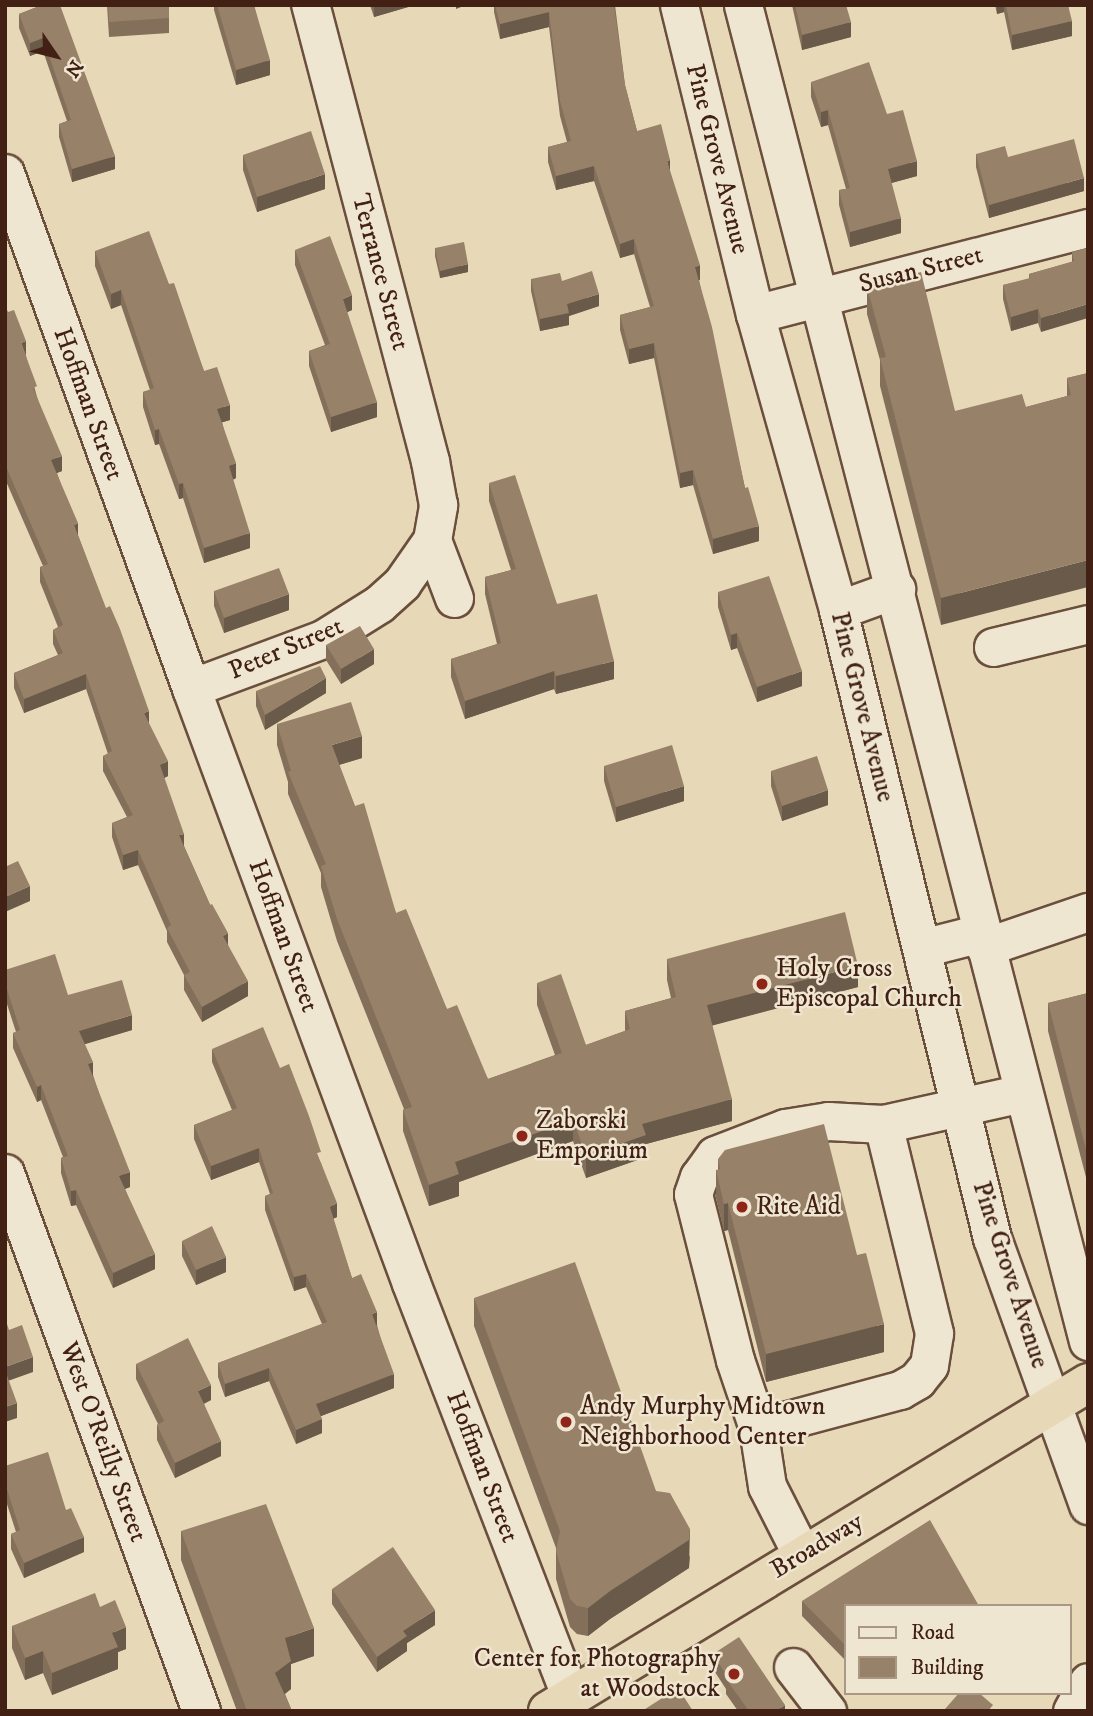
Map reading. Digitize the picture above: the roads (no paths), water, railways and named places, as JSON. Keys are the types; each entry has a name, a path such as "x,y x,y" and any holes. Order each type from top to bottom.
{"highway":[{"name":"Broadway","path":"559,1704 1088,1383"}],"street":[{"name":"Terrance Street","path":"310,5 429,461 438,505 432,540"},
{"name":"Pine Grove Avenue","path":"679,5 755,314 838,610 992,1238 1088,1505"},
{"name":"Pine Grove Avenue","path":"743,5 896,589 983,940 1088,1341"},
{"name":"Hoffman Street","path":"5,173 191,688 411,1283 559,1704"},
{"name":"Susan Street","path":"755,314 1088,228"},
{"path":"432,540 454,598"},
{"name":"Peter Street","path":"191,688 323,639 379,604 402,583 432,540"},
{"path":"838,610 896,589"},
{"path":"993,647 1088,624"},
{"path":"922,948 983,940 1088,912"},
{"path":"802,1555 767,1486 758,1428 735,1360 693,1194 699,1177 715,1155 785,1128 828,1121 883,1124 961,1109 1023,1093"},
{"path":"758,1428 900,1390 917,1380 929,1365 934,1333 883,1124"},
{"name":"West O'Reilly Street","path":"5,1173 201,1711"},
{"path":"793,1667 827,1711"}],"place":[{"name":"Holy Cross Episcopal Church","path":"762,984"},
{"name":"Zaborski Emporium","path":"522,1136"},
{"name":"Rite Aid","path":"742,1207"},
{"name":"Andy Murphy Midtown Neighborhood Center","path":"566,1422"},
{"name":"Center for Photography at Woodstock","path":"734,1674"}]}
